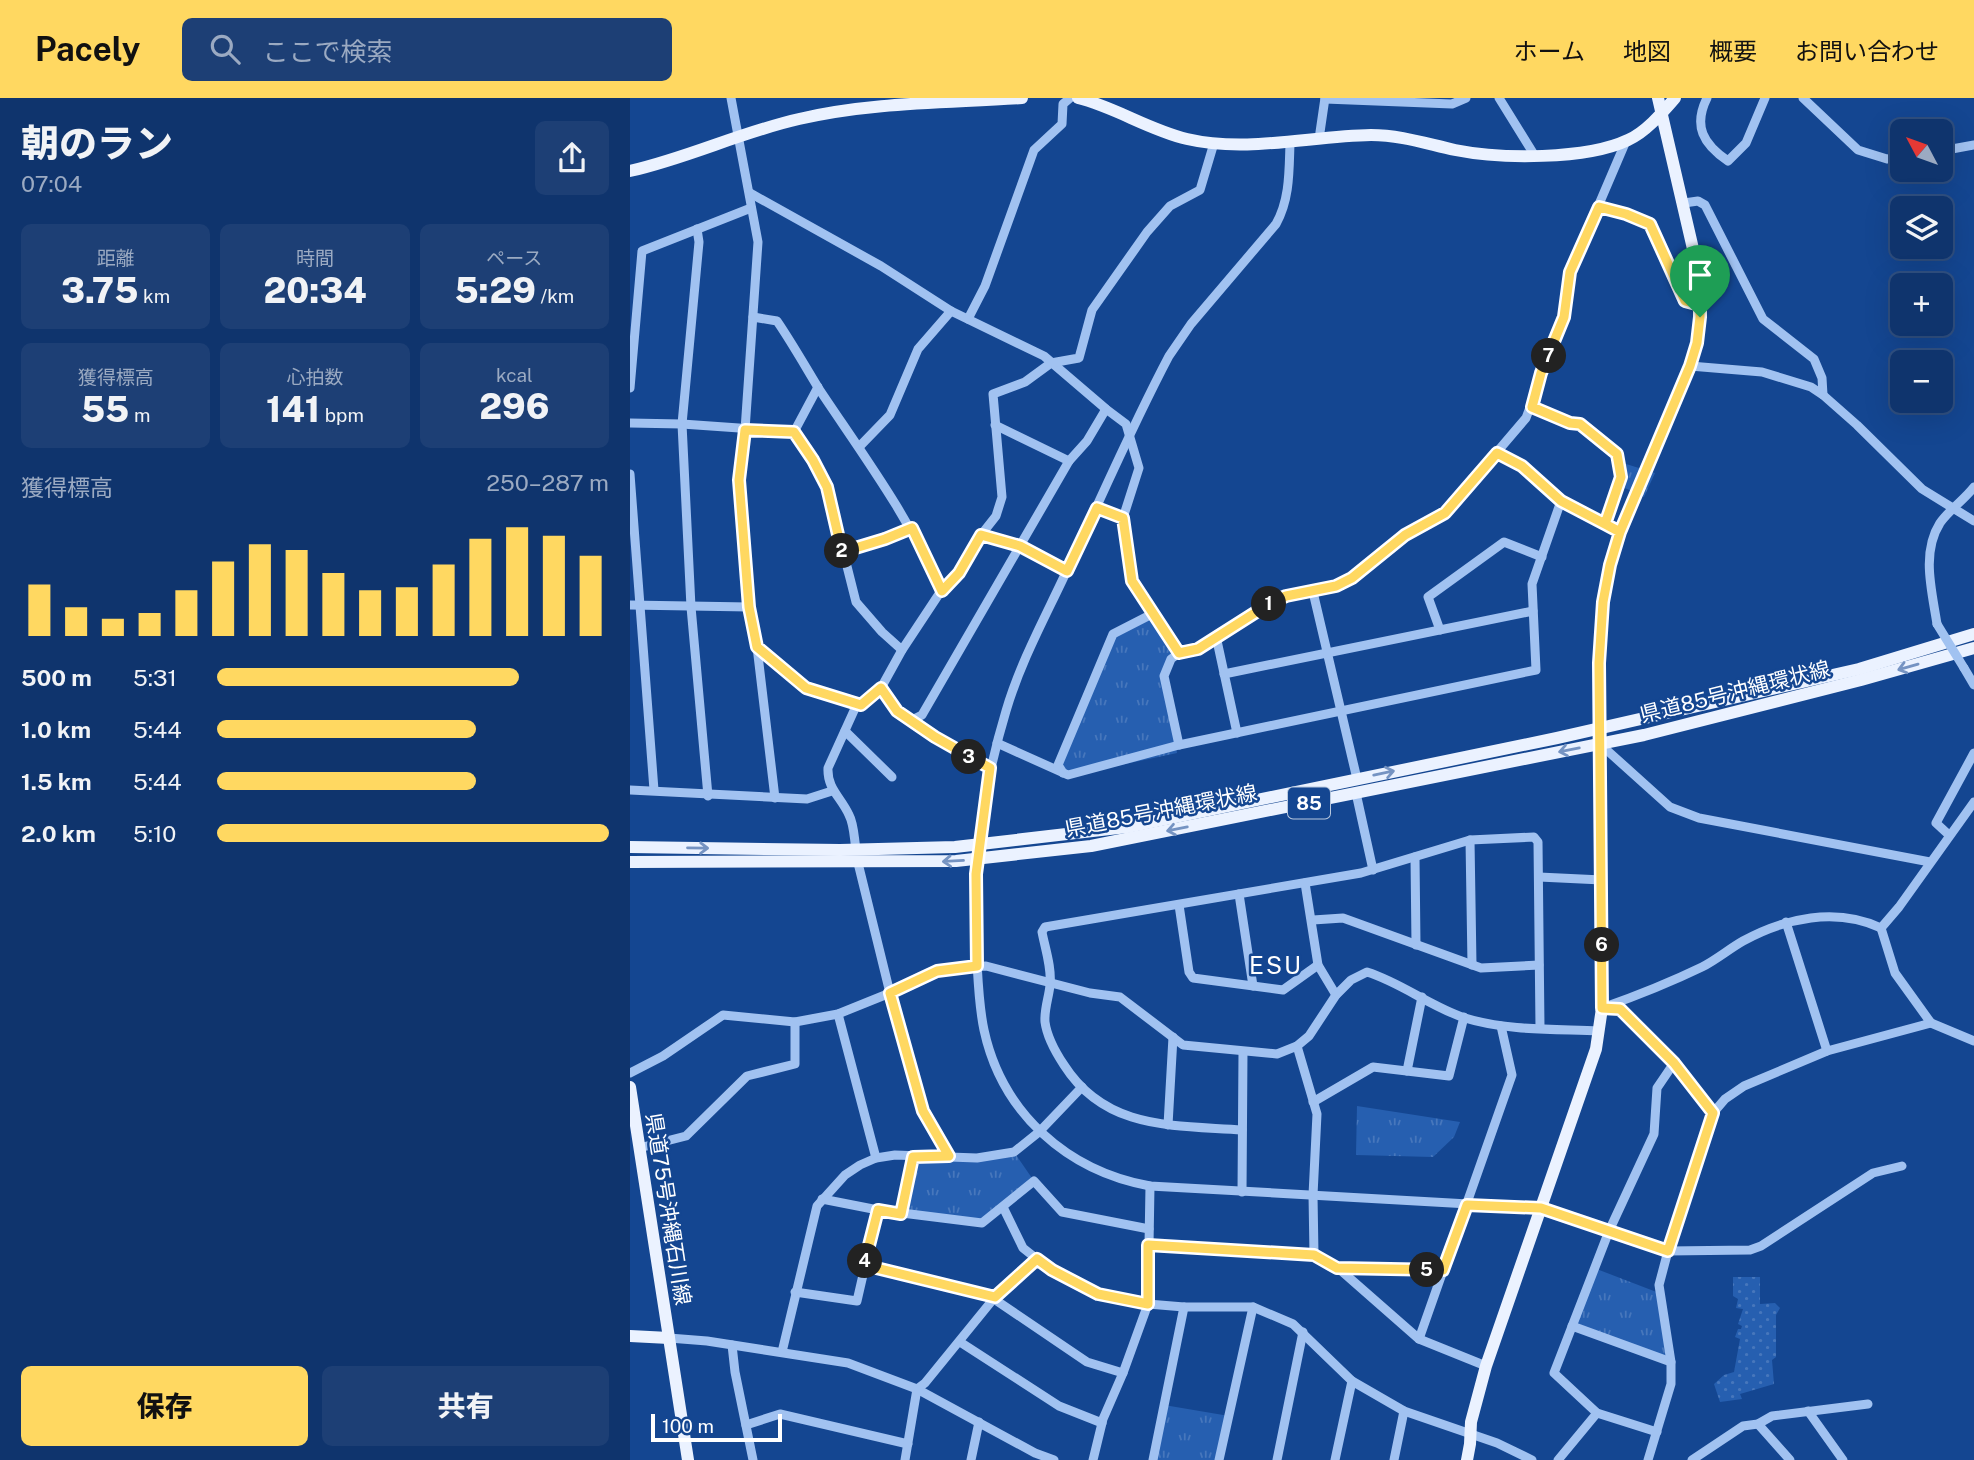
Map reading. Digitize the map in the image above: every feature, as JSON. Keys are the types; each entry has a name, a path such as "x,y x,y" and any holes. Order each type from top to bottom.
{"main road":[{"path":"630,170 659,164 738,136 797,119 844,111 1022,98"},
{"path":"1077,98 1096,103 1172,135 1214,144 1290,143 1372,135 1401,137 1476,153 1535,156 1607,148 1626,141 1639,133 1675,98"},
{"path":"1467,1460 1476,1397 1596,1049 1602,1008 1599,663 1603,602 1620,532 1690,366 1697,343 1700,305 1697,266 1658,98"},
{"name":"県道85号沖縄環状線","path":"630,847 856,849 979,844 1127,827 1859,669 1974,634"},
{"name":"県道85号沖縄環状線","path":"630,863 858,863 977,859 1091,846 1644,735 1861,680 1974,648"},
{"name":"県道75号沖縄石川線","path":"630,1087 688,1460"},
{"path":"630,1336 668,1338"}],"street":[{"path":"731,98 758,242 739,480 749,607 757,647 775,798"},
{"path":"968,319 985,286 1034,150 1062,124 1063,104 1070,98"},
{"path":"1319,139 1325,98 1452,104 1466,98"},
{"path":"1499,98 1535,156"},
{"path":"1707,98 1702,109 1700,127 1713,150 1728,161 1746,143 1765,98"},
{"path":"1804,98 1858,150 1890,159"},
{"path":"1180,745 1164,676 1171,659 1179,653 1198,649 1272,602 1286,596 1336,586 1352,578 1405,535 1445,513 1526,418 1564,317 1570,272 1626,141"},
{"path":"1290,143 1287,194 1282,213 1276,224 1179,340 1157,377 1017,679 997,743 990,768 977,859 977,966 984,1030 996,1069 1014,1102 1039,1132 1087,1166 1116,1178 1150,1186 1541,1208 1668,1251 1751,1250 1873,1173 1902,1166"},
{"path":"757,647 806,688 861,705 881,688 902,650 942,591 959,573 981,535 996,516 1002,497 993,394 1025,382 1051,363 1079,358 1092,310 1147,232 1170,206 1199,190 1214,144"},
{"path":"1953,149 1974,145"},
{"path":"750,193 881,265 951,311 1044,356 1126,424 1139,468 1123,518 1132,581 1179,653"},
{"path":"1684,203 1698,201 1705,205 1763,319 1814,359 1822,378 1823,394"},
{"path":"1599,207 1650,224 1685,301 1700,305"},
{"path":"630,388 642,251 751,208"},
{"path":"697,229 699,242 682,424 691,607 708,796"},
{"path":"859,447 890,415 918,349 951,311"},
{"path":"753,317 777,321 800,354 818,387 912,528 942,591"},
{"path":"1690,366 1762,372 1811,387 1823,394 1922,489 1974,521"},
{"path":"794,432 818,387"},
{"path":"1532,407 1570,423 1580,424 1617,454 1621,477 1605,524"},
{"path":"910,721 922,715 1069,461 1087,441 1106,409"},
{"path":"630,423 794,432"},
{"path":"995,425 1069,461"},
{"path":"794,432 827,487 856,602 902,650"},
{"path":"1497,453 1522,466 1561,501 1620,532"},
{"path":"630,474 634,605 654,790"},
{"path":"1974,487 1941,522 1930,551 1929,575 1937,624 1974,685"},
{"path":"997,743 1068,775 1180,745 1536,670 1532,584 1561,501"},
{"path":"1097,508 1123,518"},
{"path":"842,552 912,528"},
{"path":"981,535 1020,546 1067,571"},
{"path":"1440,630 1428,597 1438,589 1504,542 1542,556"},
{"path":"1313,592 1357,779"},
{"path":"634,605 749,607"},
{"path":"1224,674 1533,611"},
{"path":"1063,773 1058,765 1113,634 1152,614"},
{"path":"1216,636 1237,733"},
{"path":"881,688 897,711 910,721 990,768"},
{"path":"856,849 849,815 832,792 827,779 828,768 857,704"},
{"path":"845,731 892,777"},
{"path":"1600,744 1671,807 1699,818 1930,862"},
{"path":"1950,835 1936,823 1974,753"},
{"path":"630,790 807,799 832,792"},
{"path":"1356,793 1373,870"},
{"path":"1881,928 1974,802"},
{"path":"1242,1130 1143,1122 1106,1105 1082,1087 1069,1072 1048,1035 1045,1012 1051,982 1042,932 1045,927 1373,870 1470,840 1534,837 1538,842 1540,1028"},
{"path":"1470,840 1472,965"},
{"path":"1415,857 1416,945"},
{"path":"858,863 923,1111 949,1156"},
{"path":"1539,877 1601,880"},
{"path":"1306,883 1318,965 1336,995"},
{"path":"1239,894 1253,986"},
{"path":"1180,905 1189,972 1193,978 1283,990 1318,965"},
{"path":"1602,1008 1644,993 1704,965 1744,940 1786,922 1818,916 1850,918 1881,928 1895,973 1931,1023 1974,1041"},
{"path":"1313,920 1343,918 1481,968 1539,965"},
{"path":"1786,922 1827,1051"},
{"path":"630,1073 663,1056 723,1015 795,1021 838,1014 937,971 977,966 1090,993 1120,997 1183,1045 1243,1052 1277,1054 1297,1046 1308,1037 1336,995 1351,980 1367,972 1390,979 1464,1017 1501,1026 1599,1031"},
{"path":"1408,1071 1422,997"},
{"path":"1602,1008 1620,1009 1674,1063 1713,1113"},
{"path":"838,1014 876,1158"},
{"path":"1313,1102 1373,1066 1449,1076 1464,1017"},
{"path":"639,1148 686,1136 747,1076 795,1064 795,1021"},
{"path":"1648,1460 1671,1384 1671,1362 1659,1293 1668,1251 1713,1113 1725,1099 1744,1086 1827,1051 1931,1023"},
{"path":"1419,1339 1511,1074 1501,1026"},
{"path":"1168,1125 1172,1037"},
{"path":"1297,1046 1317,1114 1313,1195 1314,1255"},
{"path":"1242,1192 1243,1052"},
{"path":"1657,1432 1597,1413 1554,1373 1609,1231 1654,1134 1657,1088 1674,1063"},
{"path":"782,1352 817,1206 845,1175 860,1164 895,1155 977,1158 1014,1152 1039,1132 1082,1087"},
{"path":"901,1214 913,1157"},
{"path":"822,1199 901,1214 982,1223 1034,1181 1062,1212 1149,1229"},
{"path":"1093,1460 1102,1423 1148,1304 1150,1186"},
{"path":"1003,1207 1023,1248 1052,1270 1098,1294 1148,1304 1254,1307 1293,1324 1352,1381 1404,1410 1517,1451 1532,1460"},
{"path":"795,1292 857,1301 878,1210"},
{"path":"1148,1245 1314,1255 1337,1268 1419,1339 1486,1366"},
{"path":"905,1460 917,1389 960,1342 994,1298 1037,1259"},
{"path":"864,1265 994,1298 1087,1362 1123,1373"},
{"path":"1337,1268 1443,1270"},
{"path":"1153,1460 1184,1307"},
{"path":"1219,1460 1254,1307"},
{"path":"1572,1326 1671,1362"},
{"path":"1278,1460 1303,1332"},
{"path":"668,1338 848,1363 917,1389 979,1422 1033,1457 1054,1460"},
{"path":"960,1342 1059,1406 1102,1423"},
{"path":"732,1345 753,1460"},
{"path":"1335,1460 1352,1381"},
{"path":"1692,1460 1743,1426 1758,1424 1772,1416 1868,1404"},
{"path":"1394,1460 1404,1410"},
{"path":"1808,1412 1843,1460"},
{"path":"1558,1460 1597,1413"},
{"path":"746,1425 780,1414 908,1444"},
{"path":"971,1460 979,1422"},
{"path":"1758,1424 1790,1460"}],"green space":[{"path":"1626,464 1655,473 1644,497 1625,488"},
{"path":"1153,614 1178,652 1165,677 1177,753 1069,776 1058,765 1115,632"},
{"path":"1357,1106 1460,1122 1454,1137 1433,1157 1356,1155"},
{"path":"1014,1152 1034,1181 982,1223 901,1214 913,1157"},
{"path":"1594,1268 1659,1293 1671,1362 1572,1326"},
{"path":"1733,1277 1760,1277 1760,1304 1775,1303 1780,1308 1776,1315 1776,1357 1772,1360 1774,1384 1740,1394 1742,1399 1720,1402 1714,1384 1724,1375 1734,1372 1740,1339 1735,1337 1742,1326 1738,1324 1743,1309 1736,1308 1738,1299 1733,1296"},
{"path":"1164,1405 1229,1416 1219,1460 1153,1460"}],"district":[{"name":"ESU","path":"1276,966"}],"route":[{"path":"1700,317 1697,343 1690,366 1620,532 1561,501 1522,466 1497,453 1445,513 1405,535 1352,578 1336,586 1286,596 1272,602 1198,649 1179,653 1132,581 1123,518 1097,508 1067,571 1020,546 981,535 959,573 942,591 912,528 842,552 827,487 794,432 745,430 739,480 749,607 757,647 806,688 861,705 881,688 897,711 910,721 990,768 976,874 977,966 937,971 890,993 923,1111 949,1156 913,1157 901,1214 878,1210 864,1265 995,1297 1037,1259 1098,1294 1148,1304 1148,1245 1314,1255 1337,1268 1443,1270 1467,1205 1541,1208 1668,1251 1713,1113 1674,1063 1620,1009 1602,1008 1599,663 1603,602 1620,532 1605,524 1621,477 1617,454 1580,424 1570,423 1532,407 1541,373 1561,328 1570,272 1599,207 1650,224 1685,301 1700,305 1700,317"}]}
